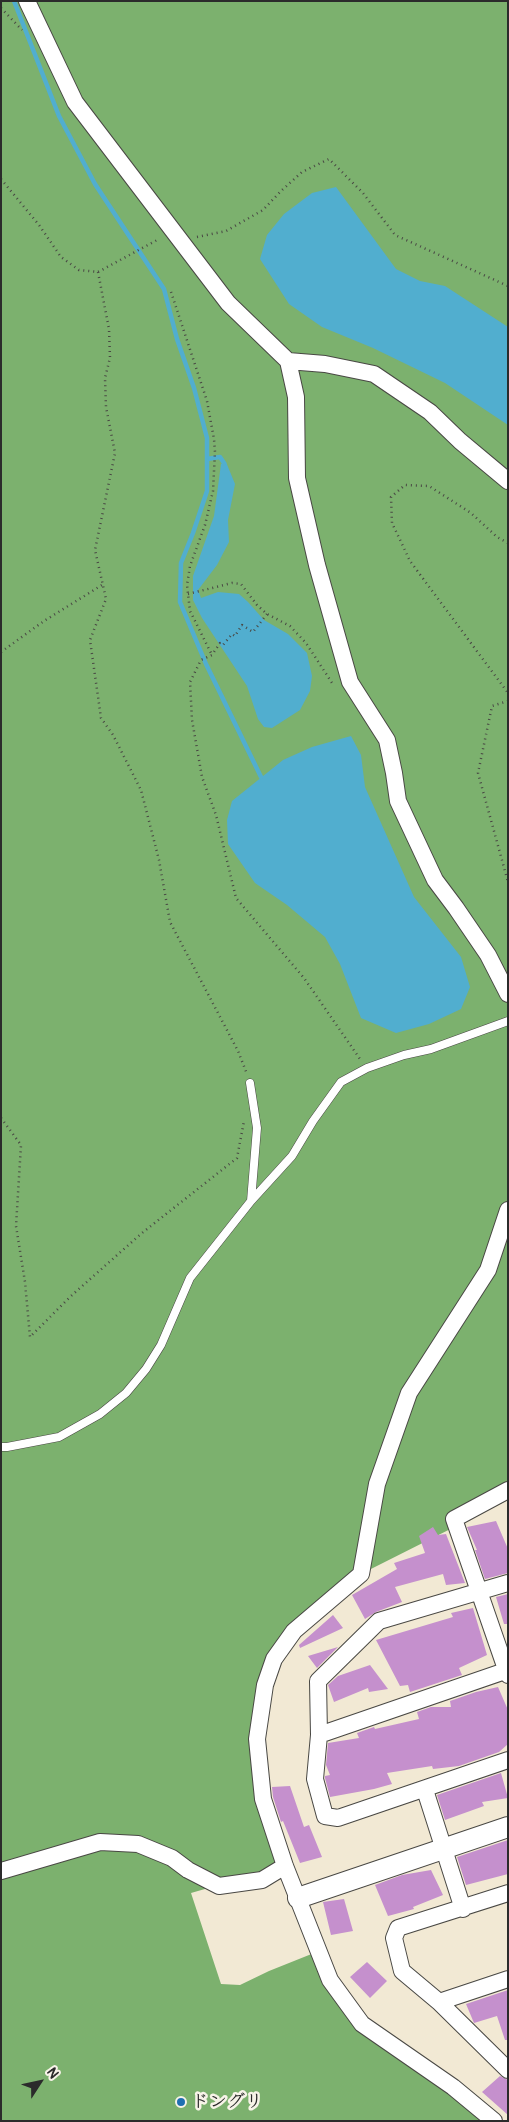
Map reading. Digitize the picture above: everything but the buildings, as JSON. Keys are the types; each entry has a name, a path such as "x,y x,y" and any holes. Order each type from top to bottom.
{"street":[{"path":"26,1 75,102 228,303 288,361 296,397 297,478 317,565 350,682 387,740 398,801 434,880 488,955 508,994"},
{"path":"288,361 325,364 374,374 430,412 460,441 508,481"},
{"path":"494,2121 453,2087 362,2024 330,1980 285,1866 264,1799 257,1739 265,1686 274,1659 294,1631 361,1574 377,1484 409,1393 488,1270 508,1210"},
{"path":"319,1735 507,1672 454,1519 508,1490"},
{"path":"508,1583 379,1621 318,1681 319,1735 315,1779 325,1816 338,1818 426,1790 508,1760"},
{"path":"426,1790 463,1909"},
{"path":"298,1898 508,1827"},
{"path":"1,1871 100,1842 138,1844 172,1858 188,1870 219,1886 262,1880 285,1866"},
{"path":"508,1893 463,1909 398,1928 394,1938 402,1971 439,2002 508,2070"},
{"path":"439,2002 508,1979"}],"lane":[{"path":"1,1447 60,1437 100,1414 126,1393 146,1369 161,1345 190,1278 251,1201 292,1156 313,1121 341,1082 367,1068 404,1055 431,1049 508,1021"},
{"path":"250,1083 257,1128 251,1201"}],"path":[{"path":"1,179 39,225 61,257 79,270 98,272 160,239 204,237 226,231 263,210 302,172 329,159 363,193 395,235 508,286"},
{"path":"98,272 109,329 110,358 105,378 106,407 115,453 95,550 106,599 90,640 101,718 113,734 141,790 159,860 170,922 238,1051 250,1083"},
{"path":"171,292 207,402 215,452 213,491 207,516 190,566 188,594 190,611 212,655"},
{"path":"508,543 497,537 471,513 429,486 405,485 391,498 392,523 410,561 508,693"},
{"path":"188,594 199,593 232,583 241,584 257,605 267,614 290,626 306,643 338,692"},
{"path":"1,652 44,621 102,585"},
{"path":"267,614 252,632 242,625 235,636 232,634 223,645 220,643 212,655 201,660 190,682 192,720 202,777 216,815 236,898 304,978 367,1068"},
{"path":"508,701 492,706 478,773 508,882"},
{"path":"1,1118 22,1145 16,1226 30,1337 71,1296 142,1233 237,1158 245,1113"}],"green space":[{"path":"1,1 508,1 508,1500 361,1574 274,1659 257,1739 285,1866 191,1893 221,1984 240,1985 319,1951 360,2022 494,2121 1,2121"}],"water":[{"path":"336,187 396,269 420,281 445,286 508,327 508,425 445,383 373,348 322,327 289,304 260,259 267,235 284,214 312,193"},
{"path":"226,462 235,484 228,520 229,542 217,565 198,590 201,598 218,592 239,594 264,620 288,634 307,653 312,676 310,691 300,710 272,728 264,727 258,719 247,686 202,618 193,600 193,576 214,516 221,464"},
{"path":"351,736 361,755 365,787 414,897 461,957 470,987 461,1009 429,1024 396,1033 361,1018 340,964 325,937 287,905 255,883 228,844 227,820 232,801 283,760 312,747"}],"waterway":[{"path":"14,1 59,116 95,184 164,289 207,438 207,491 181,563 180,602 206,664 261,777"},
{"path":"207,459 220,457 224,463"}],"place":[{"name":"ドングリ","path":"181,2102"}]}
